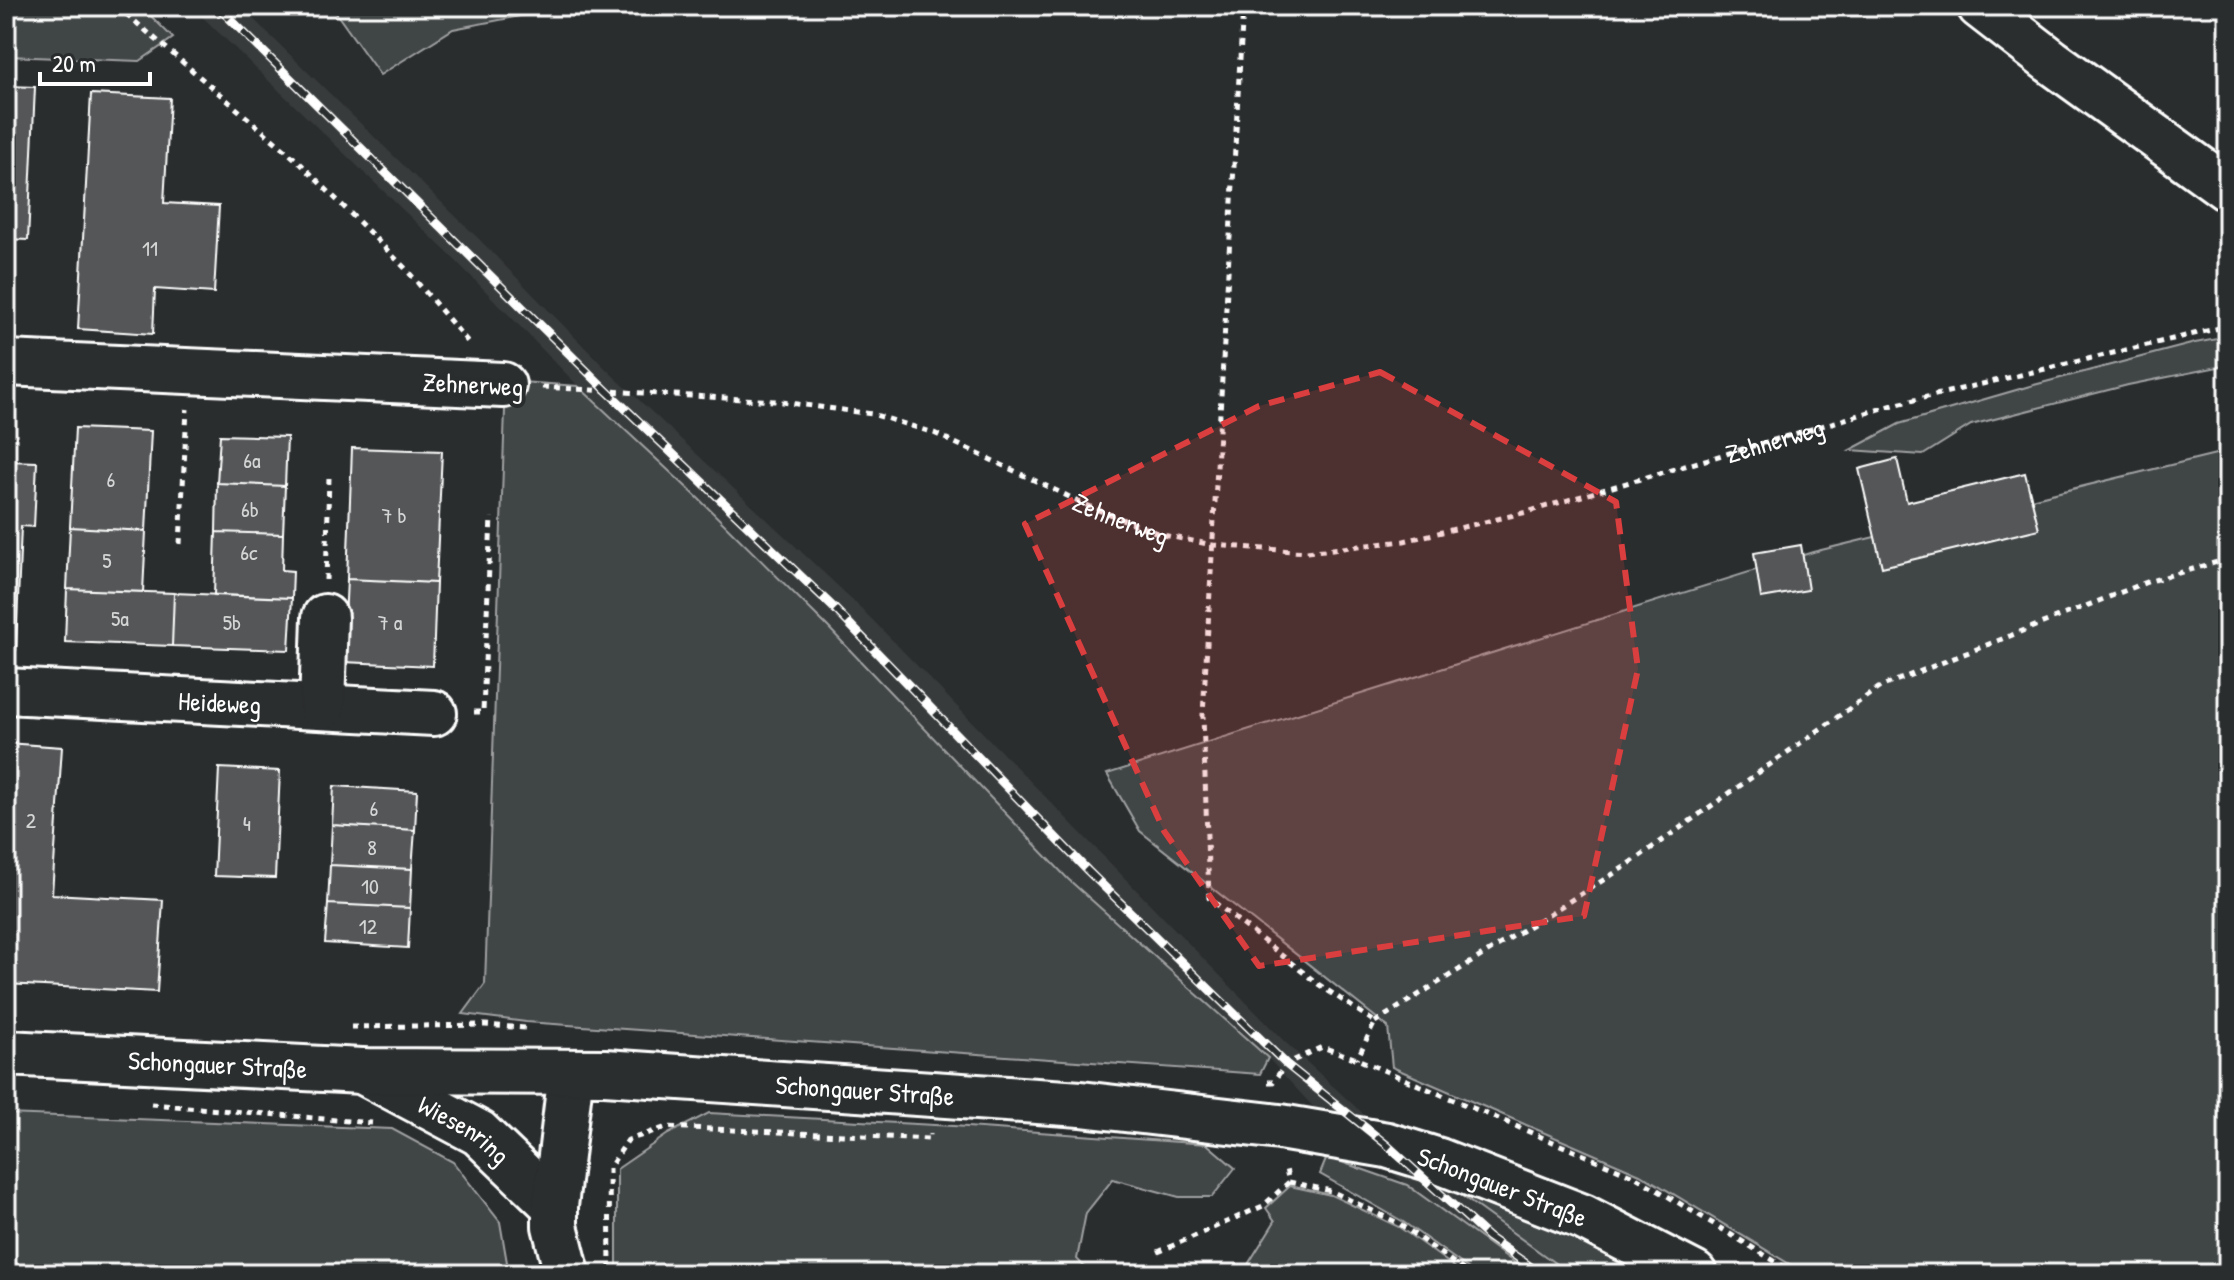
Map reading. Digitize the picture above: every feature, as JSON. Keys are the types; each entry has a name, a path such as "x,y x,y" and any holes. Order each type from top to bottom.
{"main road":[{"path":"1980,6 2228,189"},
{"name":"Zehnerweg","path":"6,363 503,385"},
{"path":"322,707 325,617"},
{"name":"Heideweg","path":"6,691 434,713"},
{"name":"Schongauer Straße","path":"6,1053 362,1071 571,1072 1081,1104 1280,1127 1387,1145 1439,1161 1583,1217 1694,1274"},
{"name":"Wiesenring","path":"362,1071 479,1133 555,1206"},
{"path":"567,1274 555,1226 555,1206 571,1072"}],"path":[{"path":"117,6 299,162 405,268 503,385"},
{"path":"1243,6 1203,715 1209,898 1318,984 1375,1022"},
{"name":"Zehnerweg","path":"503,385 775,401 872,414 934,433 1093,508 1163,535 1213,545 1306,552 1404,541 1527,512 1897,404 2228,326"},
{"path":"180,544 189,372"},
{"path":"325,617 329,477"},
{"path":"434,713 483,712 491,517"},
{"path":"1357,1059 1375,1022 1626,866 1880,687 2147,582 2228,559"},
{"path":"1286,1064 1322,1047 1357,1059 1636,1177 1796,1274"},
{"path":"610,1274 609,1168 628,1140 667,1127 930,1139 934,1094"},
{"path":"136,1103 387,1125"},
{"path":"1280,1127 1289,1182"},
{"path":"1158,1252 1263,1206 1289,1182"},
{"path":"1289,1182 1331,1191 1400,1224 1469,1274"}],"highlighted area":[{"path":"1380,372 1616,502 1638,669 1584,916 1259,966 1164,831 1025,524 1259,406"}],"shaded area":[{"path":"6,6 141,6 173,38 140,61 6,56"},
{"path":"191,6 240,6 479,239 606,369 855,602 1284,1041 1444,1183 1570,1274 1530,1274 1407,1185 1316,1110 1268,1058 1068,879 827,626"},
{"path":"331,6 605,6 546,11 453,29 380,75"},
{"path":"2228,337 2228,365 2128,385 1971,425 1923,455 1850,450 1899,424 2030,386"},
{"path":"506,381 578,386 697,497 827,626 1068,879 1268,1058 1260,1074 526,1022 463,1014 485,984"},
{"path":"2228,451 2228,1274 1806,1274 1640,1174 1392,1067 1388,1027 1140,831 1107,774 1813,552"},
{"path":"709,1113 1207,1144 1235,1168 1212,1197 1179,1197 1113,1179 1086,1213 1077,1259 1091,1274 617,1274 617,1169 668,1134"},
{"path":"6,1114 392,1129 453,1162 500,1222 509,1274 6,1274"},
{"path":"1327,1157 1407,1185 1530,1274 1476,1274 1402,1221 1320,1174"},
{"path":"1444,1183 1531,1215 1657,1274 1570,1274"},
{"path":"1290,1186 1331,1195 1399,1227 1464,1274 1242,1274 1275,1221 1266,1208"}],"building":[{"path":"6,86 35,87 28,240 6,239"},
{"path":"91,94 170,98 164,203 219,206 214,293 155,289 153,334 78,329"},
{"path":"75,428 151,431 146,531 70,527"},
{"path":"220,435 287,437 285,486 217,483"},
{"path":"352,448 442,451 436,583 347,579"},
{"path":"1897,459 1907,502 2025,473 2039,529 1882,567 1859,469"},
{"path":"6,461 37,462 34,527 21,526 16,650 6,649"},
{"path":"217,483 285,486 283,534 216,532"},
{"path":"70,527 146,531 143,592 67,589"},
{"path":"216,532 283,534 282,570 293,571 292,598 214,595"},
{"path":"1801,545 1808,590 1761,598 1754,553"},
{"path":"347,579 436,583 433,666 343,662"},
{"path":"67,589 174,593 172,646 65,642"},
{"path":"174,593 292,598 289,650 172,646"},
{"path":"6,743 62,747 52,894 163,900 157,992 6,984"},
{"path":"219,768 280,771 275,878 214,876"},
{"path":"334,786 417,791 415,830 332,825"},
{"path":"332,825 415,830 412,869 330,865"},
{"path":"330,865 412,869 410,908 328,904"},
{"path":"328,904 410,908 408,948 325,943"}],"railway":[{"path":"217,6 607,391 833,607 1088,871 1286,1064 1387,1145 1488,1237 1541,1274"}]}
